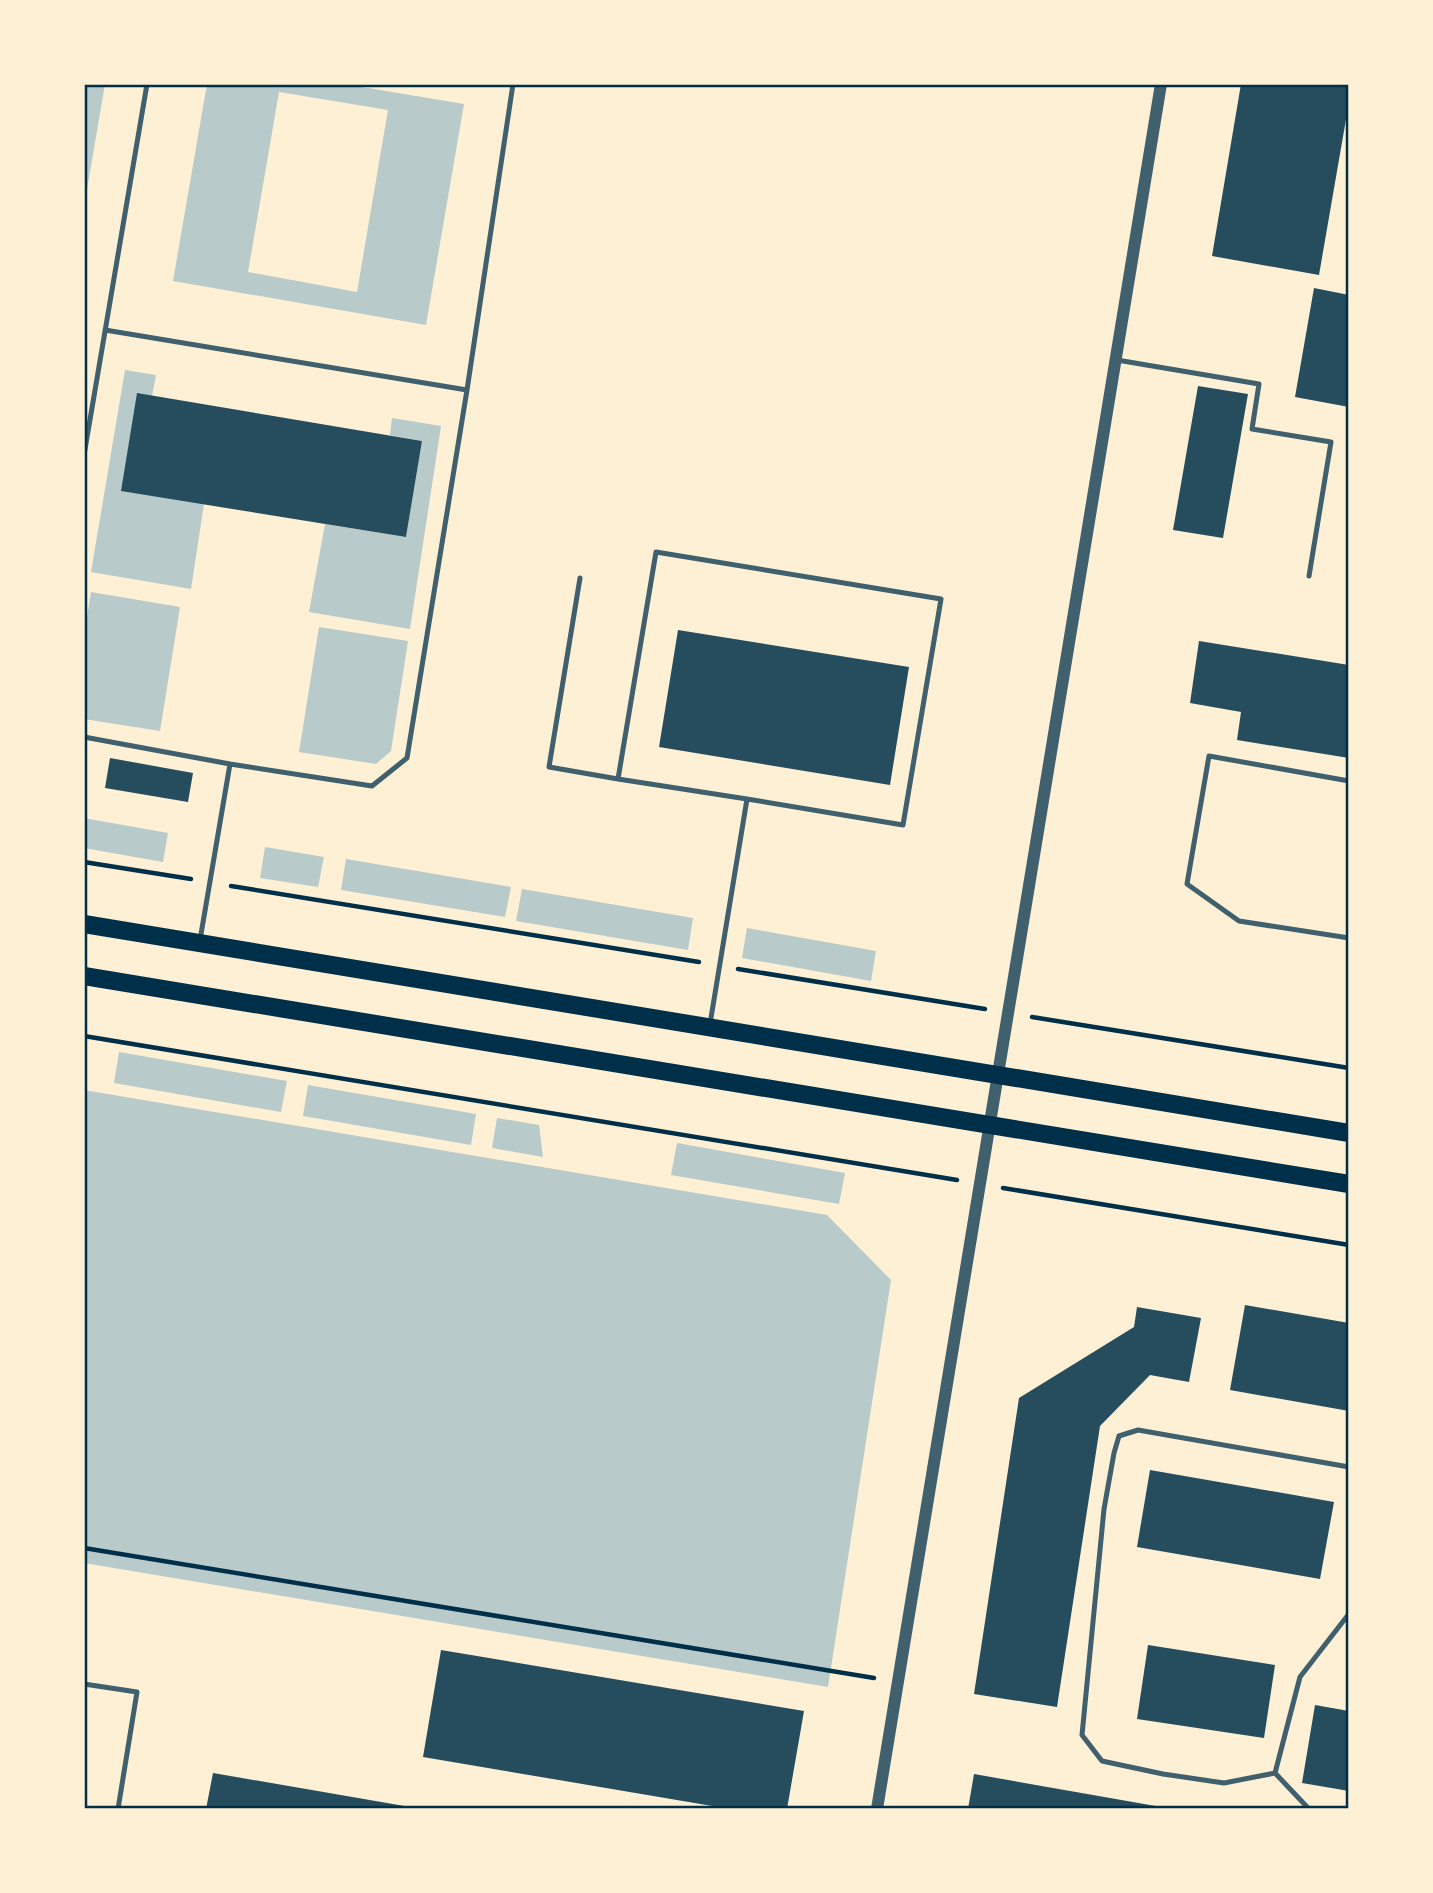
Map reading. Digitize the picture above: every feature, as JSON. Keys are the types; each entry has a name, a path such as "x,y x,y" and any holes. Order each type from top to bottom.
{"main road":[{"path":"84,924 1349,1133"},
{"path":"84,976 1349,1184"}],"street":[{"path":"877,1809 1161,84"}],"lane":[{"path":"84,455 147,84"},
{"path":"84,737 230,764 372,786 407,758 513,84"},
{"path":"105,330 467,390"},
{"path":"1115,360 1259,384 1252,429 1331,442 1310,576"},
{"path":"580,578 549,767 618,779 903,825 941,599 656,552 618,779"},
{"path":"1349,781 1209,756 1186,884 1239,921 1349,938"},
{"path":"200,943 230,764"},
{"path":"709,1027 747,799"},
{"path":"1275,1773 1224,1783 1163,1774 1102,1761 1082,1735 1104,1509 1114,1453 1119,1436 1138,1430 1349,1467"},
{"path":"1275,1773 1300,1677 1348,1615 1349,1610"},
{"path":"84,1684 137,1692 118,1809"},
{"path":"1275,1773 1309,1809"}],"path":[{"path":"84,1036 1349,1245"},
{"path":"84,1548 897,1682"}],"shaded area":[{"path":"84,84 105,84 84,207"},
{"path":"207,84 344,84 464,104 426,325 173,281","holes":["279,92 388,110 357,292 248,272"]},
{"path":"125,370 156,375 152,396 204,504 191,589 91,572"},
{"path":"392,418 441,426 410,629 309,612 325,524 406,537 422,441 390,435"},
{"path":"91,592 180,607 160,731 84,719 84,636"},
{"path":"319,627 408,641 391,751 376,764 299,752"},
{"path":"84,818 168,833 163,862 84,848"},
{"path":"265,847 324,857 318,887 260,878"},
{"path":"346,859 511,887 505,917 341,890"},
{"path":"522,889 693,918 688,950 516,921"},
{"path":"747,928 876,951 871,981 742,958"},
{"path":"119,1052 287,1081 281,1112 114,1083"},
{"path":"308,1085 476,1114 471,1145 303,1116"},
{"path":"84,1090 827,1215 891,1280 828,1687 84,1563"},
{"path":"497,1118 539,1125 543,1157 492,1148"},
{"path":"677,1143 845,1173 839,1204 671,1175"}],"building":[{"path":"1241,84 1349,84 1349,102 1319,275 1212,256"},
{"path":"1314,288 1349,295 1349,407 1295,397"},
{"path":"1198,386 1248,394 1223,538 1173,530"},
{"path":"137,393 422,441 406,537 121,491"},
{"path":"678,630 909,667 890,785 659,747"},
{"path":"1199,641 1349,665 1349,758 1237,740 1241,712 1190,703"},
{"path":"110,758 193,773 188,802 105,788"},
{"path":"1245,1305 1349,1323 1349,1411 1230,1390"},
{"path":"1137,1307 1201,1318 1189,1382 1150,1375 1100,1426 1057,1707 974,1694 1019,1398 1134,1327"},
{"path":"1150,1470 1334,1502 1320,1579 1137,1547"},
{"path":"1148,1645 1275,1665 1264,1738 1137,1719"},
{"path":"441,1650 804,1711 787,1809 730,1809 423,1757"},
{"path":"1315,1705 1349,1711 1349,1791 1302,1783"},
{"path":"213,1773 416,1808 206,1809"},
{"path":"974,1774 1167,1808 1167,1809 968,1809"}]}
